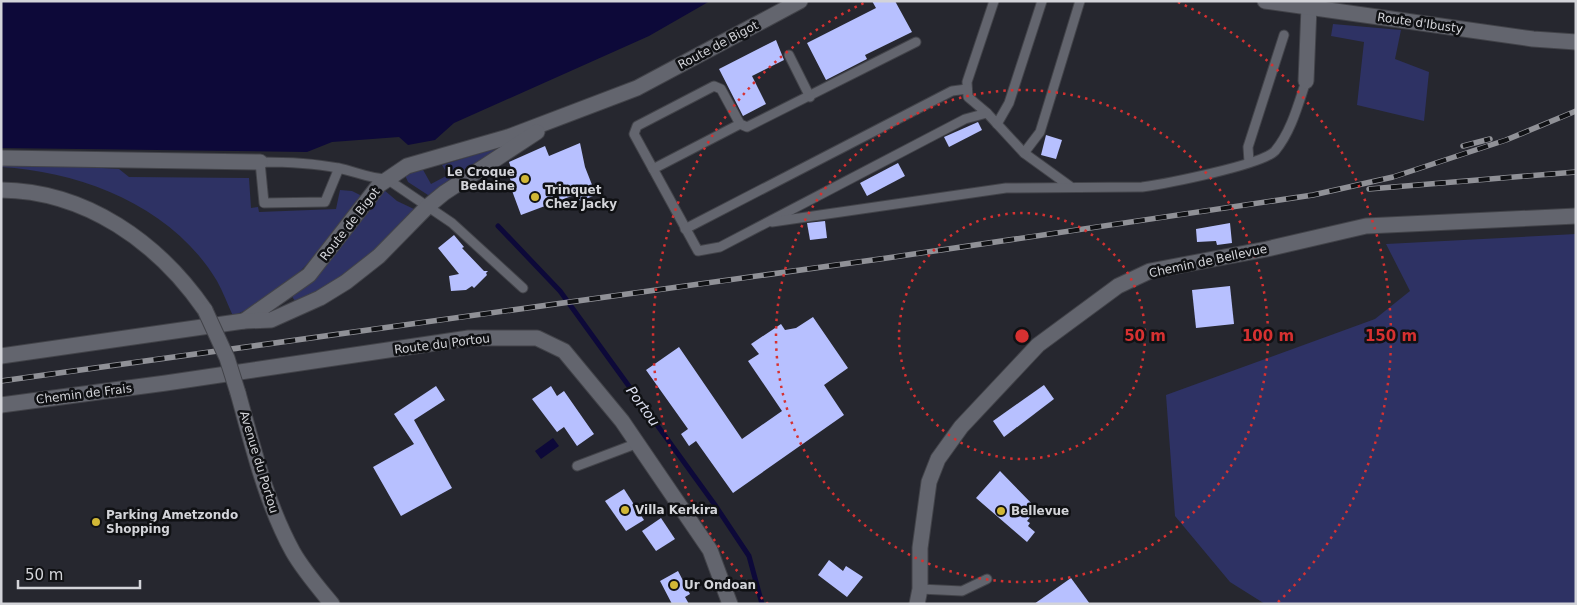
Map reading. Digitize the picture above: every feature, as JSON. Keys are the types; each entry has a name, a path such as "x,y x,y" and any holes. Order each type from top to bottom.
{"street":[{"name":"Route de Bigot","path":"244,321 308,275 327,254 367,200 387,180 407,166 490,142 553,121 636,88 800,1"},
{"name":"Route d'Ibusty","path":"1265,1 1533,39 1576,42"},
{"path":"1306,81 1309,7"},
{"name":"Route de Bigot","path":"1,356 244,321 271,320 320,298 346,282 380,256 427,207 459,182 553,121"},
{"path":"1,158 260,162"},
{"name":"Avenue du Portou","path":"1,190 58,199 82,206 110,220 155,251 175,270 205,310 226,358 261,473 278,520 293,552 332,604"},
{"name":"Chemin de Bellevue","path":"918,596 920,548 929,482 938,459 961,427 1038,346 1118,286 1150,271 1267,250 1366,226 1576,216"},
{"name":"Route du Portou","path":"166,384 469,338 537,338 564,351 638,443 710,550 730,604"},
{"name":"Chemin de Frais","path":"1,405 166,384"}],"lane":[{"path":"994,1 967,82 968,97 987,113 1024,153 1071,186"},
{"path":"997,124 1009,103 1042,1"},
{"path":"1024,153 1040,132 1080,1"},
{"path":"1249,162 1248,147 1284,35"},
{"path":"916,42 748,127 740,124 721,89 714,86 637,126 634,134 698,251 720,247 965,119 987,113"},
{"path":"789,55 810,97"},
{"path":"764,224 1006,188 1071,186 1142,187 1164,184 1249,162 1273,153 1286,135 1306,81"},
{"path":"685,229 952,91 967,89"},
{"path":"653,169 740,124"},
{"path":"339,168 325,202 264,203 260,162 308,162 339,168 378,180 387,180 452,223 523,288"},
{"path":"577,466 638,443"},
{"path":"918,596 962,591 987,579"}],"shaded area":[{"path":"1,1 710,1 649,36 454,123 435,140 408,145 399,137 332,142 307,152 1,148"},
{"path":"1333,24 1401,30 1395,59 1429,72 1424,121 1357,105 1364,42 1331,36"},
{"path":"494,149 496,152 434,194 428,195 408,182 405,175 422,168 431,184 448,175 442,165"},
{"path":"1,162 119,169 129,177 249,178 251,208 258,207 259,212 336,209 340,190 352,191 360,195 359,201 304,268 273,294 233,316 217,281 198,255 176,233 151,214 123,198 94,186 32,170 1,167"},
{"path":"384,190 397,201 416,210 351,272 297,304 291,295"},
{"path":"1576,234 1576,604 1265,604 1230,582 1175,516 1166,395 1375,319 1410,291 1386,244"},
{"path":"553,438 559,446 541,459 535,451"}],"building":[{"path":"872,1 895,1 912,32 865,55 867,59 826,80 807,43 876,8"},
{"path":"776,40 784,60 752,76 766,104 743,116 719,69"},
{"path":"978,122 982,130 949,147 944,137"},
{"path":"1046,135 1062,140 1056,159 1041,155"},
{"path":"580,143 585,167 596,195 580,201 577,194 521,215 511,188 513,187 509,176 513,174 509,162 545,146 549,156"},
{"path":"898,163 905,176 867,196 860,183"},
{"path":"825,221 827,238 810,240 807,223"},
{"path":"1230,223 1232,243 1217,245 1216,241 1197,242 1196,229"},
{"path":"454,235 464,247 462,248 484,271 488,271 487,275 474,288 472,286 466,290 451,291 449,276 459,274 438,248"},
{"path":"1230,286 1234,324 1196,328 1192,290"},
{"path":"813,317 848,368 824,385 844,415 733,493 696,441 689,446 681,434 688,429 646,370 679,347 742,439 782,411 748,361 759,354 751,344 781,324 785,330 796,328"},
{"path":"1044,385 1054,399 1004,437 993,421"},
{"path":"436,386 445,400 414,420 452,488 401,516 373,467 414,444 394,414"},
{"path":"551,386 557,396 564,391 594,434 577,446 564,427 557,432 532,399"},
{"name":"Bellevue","path":"1000,471 1037,509 1027,521 1030,523 1028,526 1035,532 1027,542 976,498"},
{"name":"Villa Kerkira","path":"624,489 644,520 626,531 605,501"},
{"path":"661,518 675,539 656,551 642,531"},
{"path":"829,560 843,571 846,566 863,577 847,597 818,575"},
{"name":"Ur Ondoan","path":"678,571 690,594 685,597 689,604 672,604 660,581"},
{"path":"1071,578 1090,604 1034,604"}],"waterway":[{"name":"Portou","path":"498,226 560,291 715,505 749,556 762,604"}],"railway":[{"path":"1,381 887,258 1313,195 1393,177 1506,140 1576,111"},
{"path":"1463,146 1490,139"},
{"path":"1369,189 1576,172"}],"place":[{"name":"Le Croque Bedaine","path":"525,179"},
{"name":"Trinquet Chez Jacky","path":"535,197"},
{"name":"Villa Kerkira","path":"625,510"},
{"name":"Bellevue","path":"1001,511"},
{"name":"Parking Ametzondo Shopping","path":"96,522"},
{"name":"Ur Ondoan","path":"674,585"}]}
